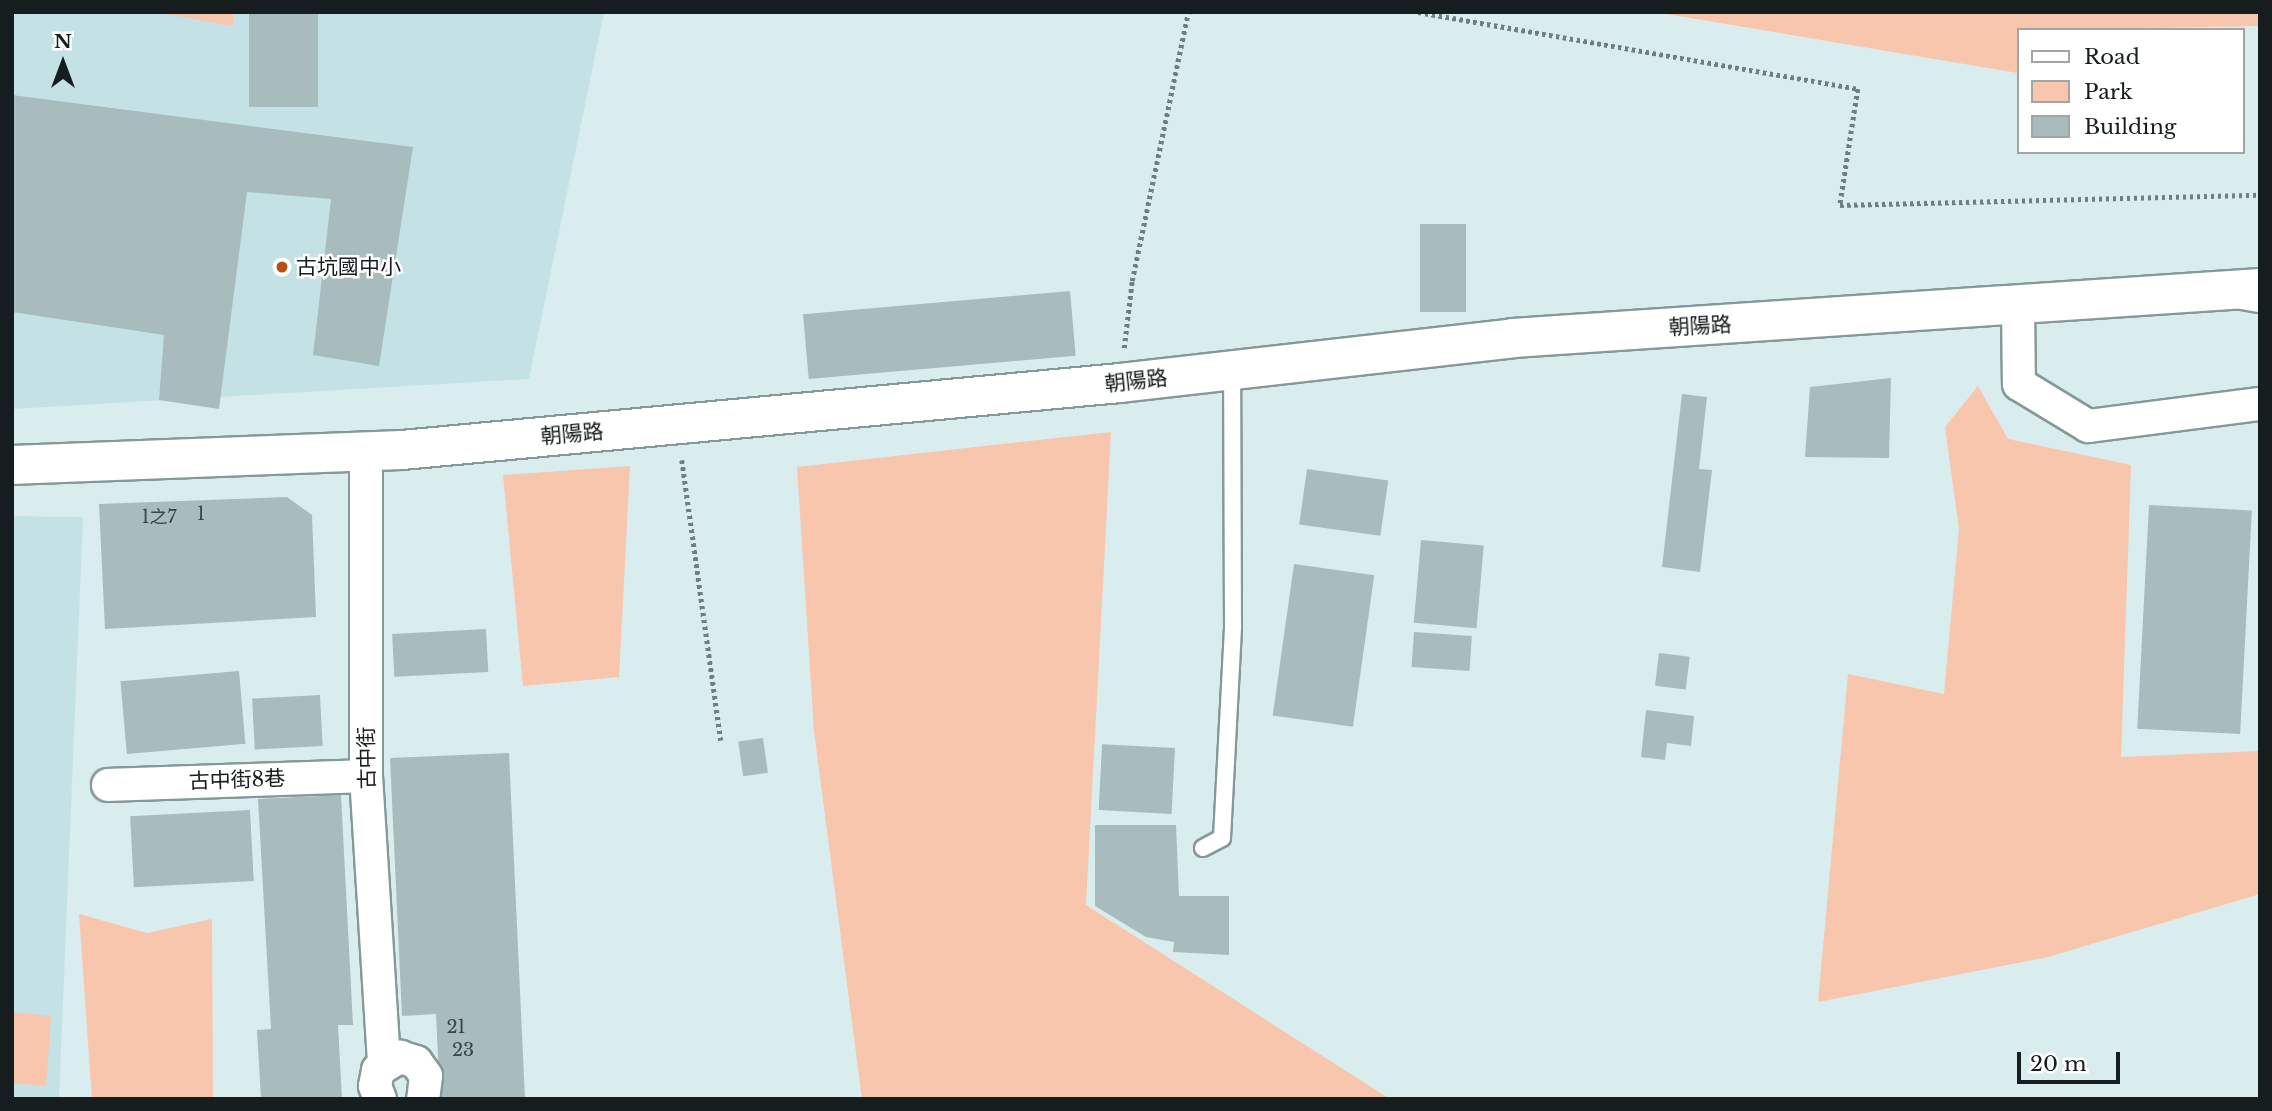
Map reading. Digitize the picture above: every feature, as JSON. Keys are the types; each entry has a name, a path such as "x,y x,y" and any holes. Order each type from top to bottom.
{"main road":[{"name":"朝陽路","path":"12,465 366,451 1121,383 1513,338 2254,290"}],"street":[{"path":"2018,307 2019,384 2088,426 2260,404"},
{"name":"古中街","path":"366,451 366,776 384,1064 375,1077 380,1099"},
{"name":"古中街8巷","path":"108,785 366,776"},
{"path":"384,1064 400,1057 416,1062 426,1076 423,1099"}],"lane":[{"path":"1203,848 1222,838 1233,628 1232,370"}],"path":[{"path":"1121,383 1132,281 1188,12"},
{"path":"1418,12 1858,89 1840,205 2260,195"},
{"path":"678,425 721,740"}],"shaded area":[{"name":"古坑國中小","path":"12,12 604,12 529,379 12,409"},
{"path":"12,516 83,517 59,1099 12,1099"}],"green space":[{"path":"155,12 233,12 233,26"},
{"path":"1654,12 2260,12 2260,26 2016,28 2016,73"},
{"path":"1978,386 2008,439 2131,465 2121,757 2260,751 2260,894 2048,957 1818,1002 1848,674 1944,694 1959,529 1945,427"},
{"path":"1111,432 1086,905 1390,1099 862,1099 814,731 797,467"},
{"path":"630,466 619,677 523,686 503,475"},
{"path":"79,914 147,933 212,919 213,1099 92,1099"},
{"path":"12,1012 51,1016 46,1086 12,1083"}],"building":[{"path":"249,12 318,12 318,107 249,107"},
{"path":"12,95 413,147 379,366 313,355 331,199 247,192 219,409 159,400 164,335 12,312"},
{"path":"1420,224 1466,224 1466,312 1420,312"},
{"path":"1070,291 1076,356 809,379 803,314"},
{"path":"1891,378 1889,458 1805,457 1810,387"},
{"path":"1682,394 1707,397 1699,469 1712,470 1700,572 1662,567"},
{"path":"1307,469 1388,480 1380,536 1299,524"},
{"path":"287,497 312,515 316,617 105,629 99,504"},
{"path":"2149,505 2252,510 2240,734 2137,729"},
{"path":"1421,540 1484,545 1477,628 1414,623"},
{"path":"1294,564 1374,575 1353,727 1273,716"},
{"path":"486,629 488,672 394,677 392,634"},
{"path":"1414,632 1472,636 1469,671 1412,667"},
{"path":"1659,653 1690,657 1686,690 1655,686"},
{"path":"239,671 245,744 127,754 120,681"},
{"path":"320,695 323,746 255,749 252,699"},
{"path":"1646,710 1694,716 1691,746 1667,743 1665,760 1641,757"},
{"path":"763,738 768,773 743,776 738,741"},
{"path":"1102,744 1175,748 1172,814 1099,810"},
{"path":"509,753 525,1099 440,1099 436,1014 402,1016 390,758"},
{"path":"341,795 353,1025 338,1025 342,1099 261,1099 257,1030 271,1029 258,799"},
{"path":"250,810 254,881 134,887 130,816"},
{"path":"1095,825 1176,825 1179,896 1229,896 1229,955 1173,952 1174,942 1146,937 1095,906"}],"place":[{"name":"古坑國中小","path":"282,267"}]}
